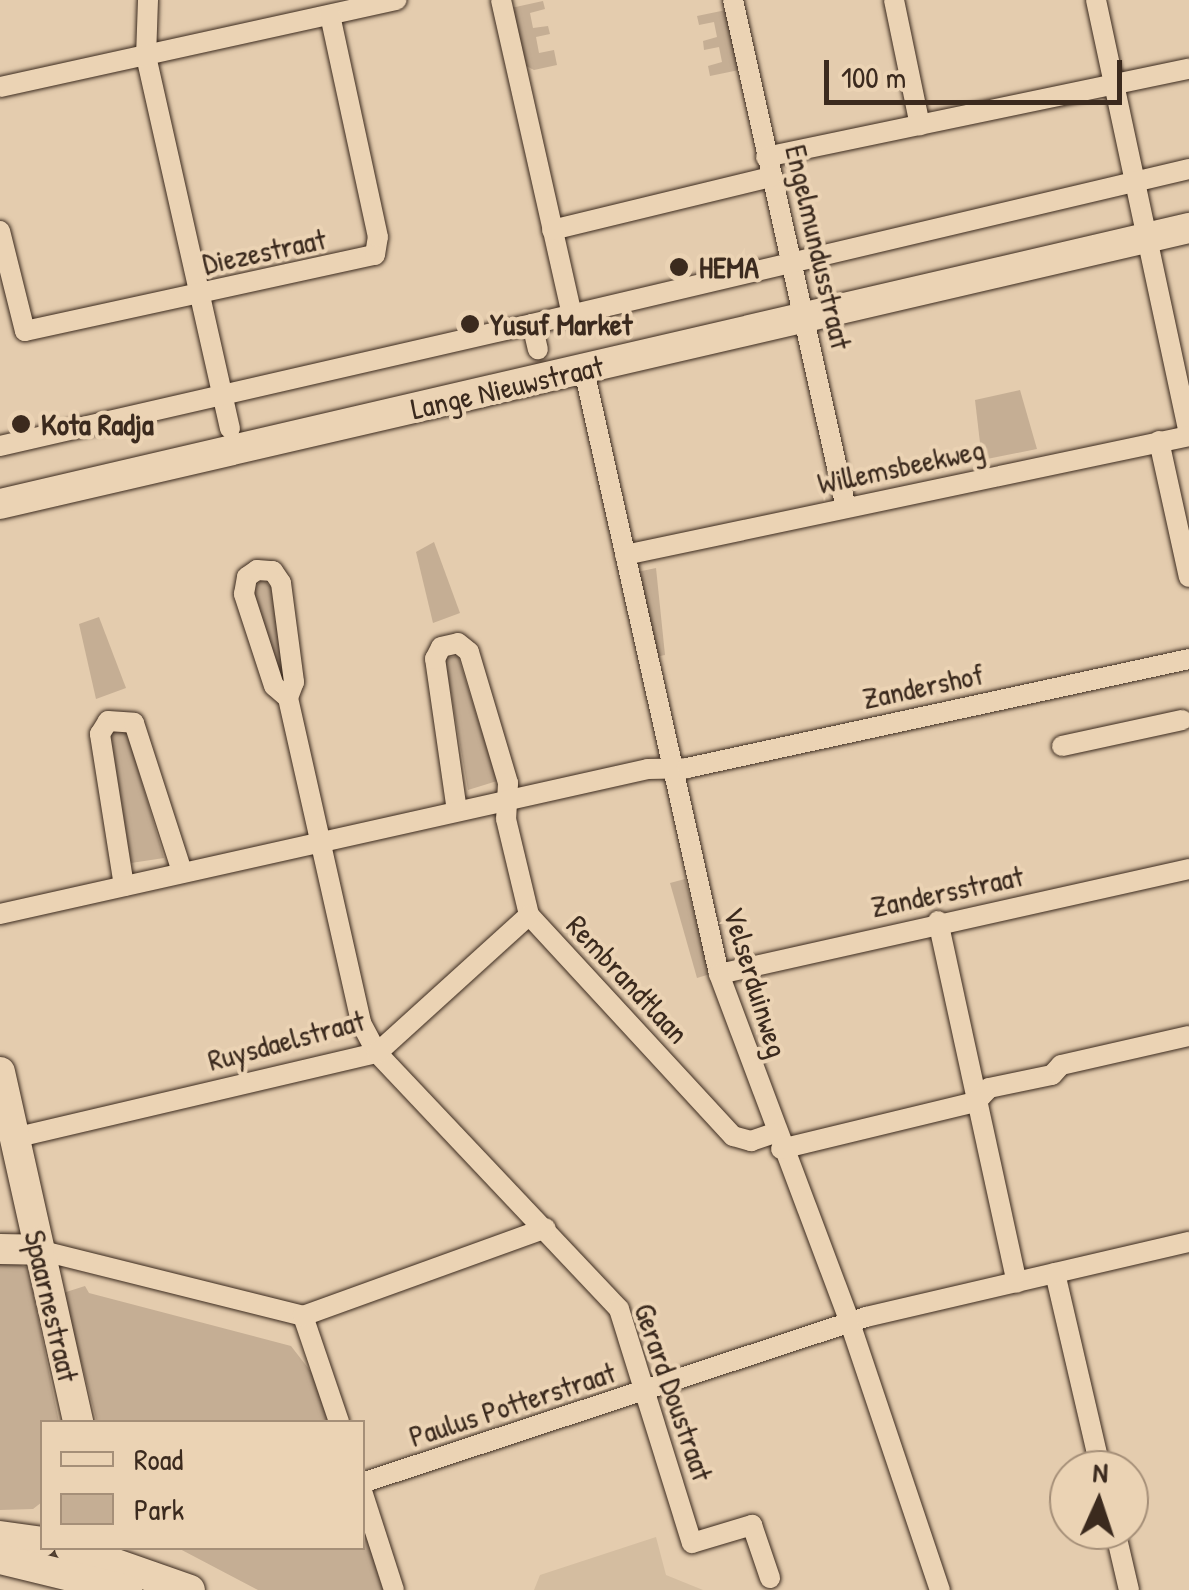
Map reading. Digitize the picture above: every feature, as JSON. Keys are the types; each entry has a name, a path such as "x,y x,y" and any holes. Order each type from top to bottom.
{"street":[{"path":"148,0 146,56 230,429"},
{"path":"0,87 397,0"},
{"path":"501,0 572,315"},
{"name":"Engelmundusstraat","path":"733,0 846,508"},
{"path":"894,0 920,125"},
{"path":"1096,0 1189,436"},
{"name":"Diezestraat","path":"0,231 25,331 364,260 378,251 330,15"},
{"path":"552,230 920,125 1189,69"},
{"name":"Lange Nieuwstraat","path":"0,446 1189,168"},
{"name":"Lange Nieuwstraat","path":"0,504 1189,228"},
{"path":"532,324 538,348"},
{"name":"Velserduinweg","path":"584,370 719,974 778,1140 852,1326 940,1590"},
{"name":"Willemsbeekweg","path":"625,555 1189,436"},
{"path":"1159,442 1189,577"},
{"path":"288,698 274,686 244,594 247,576 257,570 274,571 280,582 294,682 288,698 361,1023 377,1053"},
{"name":"Rembrandtlaan","path":"458,810 435,659 450,644 469,652 508,783 507,802 529,915 733,1136 751,1141 778,1140"},
{"name":"Zandershof","path":"0,914 458,810 1189,659"},
{"path":"1062,746 1182,720"},
{"path":"124,886 100,734 108,721 134,723 182,872"},
{"name":"Zandersstraat","path":"719,974 938,921 1189,868"},
{"name":"Ruysdaelstraat","path":"14,1138 377,1053 529,915"},
{"path":"938,921 1017,1282"},
{"path":"778,1140 976,1102 990,1088 1189,1036"},
{"name":"Gerard Doustraat","path":"377,1053 619,1309 692,1543 752,1525 770,1578"},
{"name":"Spaarnestraat","path":"0,1072 78,1420"},
{"path":"0,1249 39,1250 304,1316 546,1228"},
{"name":"Paulus Potterstraat","path":"365,1482 852,1326 866,1317 1189,1242"},
{"path":"1055,1273 1096,1450"},
{"path":"304,1316 338,1420"},
{"path":"365,1500 394,1590"},
{"path":"0,1536 40,1542"},
{"path":"1120,1550 1130,1590"},
{"path":"0,1559 77,1557 190,1590"},
{"path":"77,1557 128,1590"}],"shaded area":[{"path":"656,1537 666,1575 703,1590 534,1590 540,1575"}],"green space":[{"path":"543,1 545,9 530,13 533,28 548,26 550,34 536,37 539,53 554,50 557,65 534,70 526,66 511,8"},
{"path":"726,10 739,70 710,76 708,66 722,62 719,47 704,50 703,41 717,37 714,22 699,25 697,16"},
{"path":"1020,390 1037,449 982,460 975,400"},
{"path":"434,542 460,613 433,623 416,552"},
{"path":"656,568 665,655 655,657 637,572"},
{"path":"262,579 271,587 283,671 278,672 253,590"},
{"path":"99,617 126,688 96,699 79,624"},
{"path":"458,656 497,781 468,790 446,665 446,658"},
{"path":"110,731 127,732 164,858 131,863"},
{"path":"685,879 710,974 697,978 670,883"},
{"path":"0,1257 28,1268 59,1420 40,1420 40,1504 33,1509 0,1510"},
{"path":"85,1286 89,1293 291,1346 315,1377 328,1420 96,1420 63,1293"},
{"path":"365,1532 383,1590 258,1590 182,1550 365,1550"}],"place":[{"name":"HEMA","path":"679,267"},
{"name":"Yusuf Market","path":"470,324"},
{"name":"Kota Radja","path":"21,424"}]}
